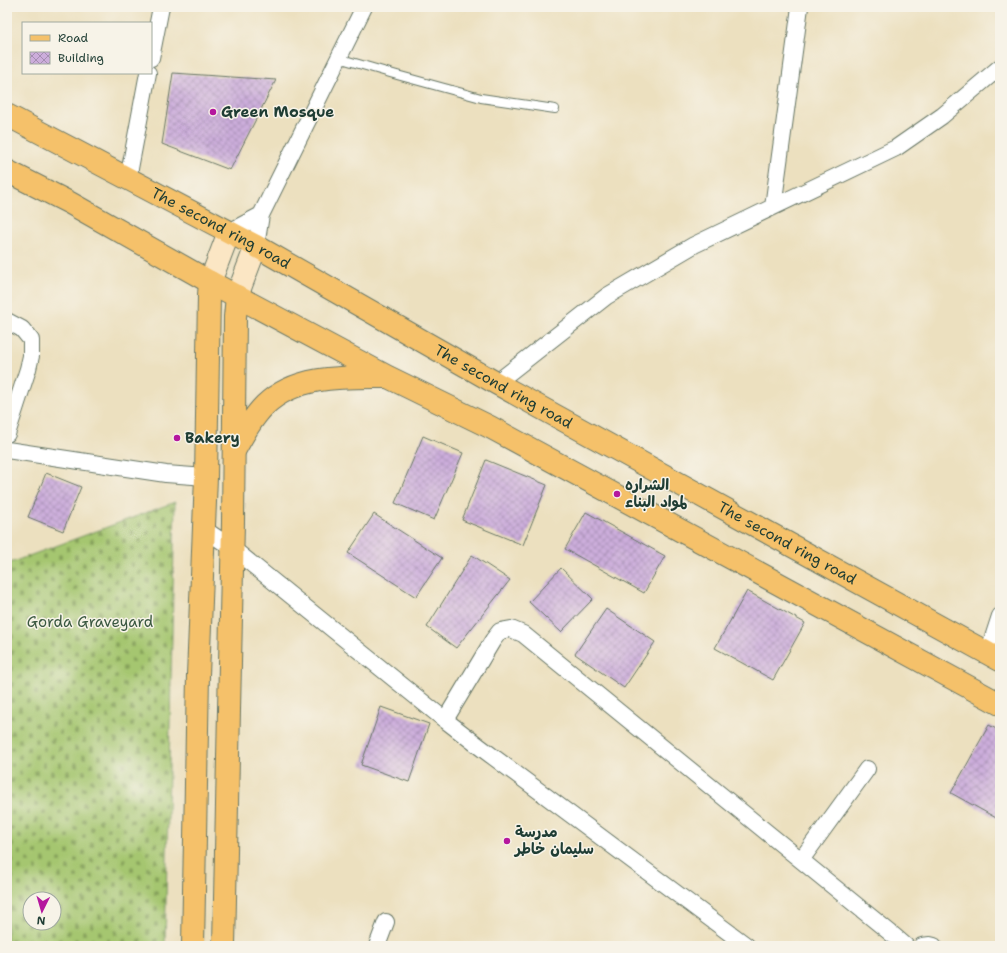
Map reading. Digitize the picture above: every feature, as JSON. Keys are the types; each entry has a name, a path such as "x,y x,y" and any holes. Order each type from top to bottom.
{"main road":[{"name":"The second ring road","path":"7,115 256,246 496,383 994,657"},
{"path":"7,171 70,203 210,282 388,377 490,427 1000,704"},
{"path":"193,946 198,675 206,476 208,303 210,282 229,232"},
{"path":"224,946 234,450 235,317 237,296 256,246"},
{"path":"234,450 254,419 266,405 282,393 302,384 343,377 388,377"}],"street":[{"path":"152,53 161,7"},
{"path":"256,246 260,215 364,7"},
{"path":"773,207 800,7"},
{"path":"496,383 608,296 694,245 896,148 942,116 1000,67"},
{"path":"128,179 148,74"},
{"path":"229,232 260,215"},
{"path":"7,321 22,329 31,340 31,356 7,434"},
{"path":"7,450 166,474 206,476"},
{"path":"204,529 232,548 445,720 747,946"},
{"path":"994,657 1000,616"},
{"path":"445,720 493,640 500,631 511,629 523,634 906,946"},
{"path":"802,860 867,769"},
{"path":"377,946 386,922"},
{"path":"922,946 934,946"}],"lane":[{"path":"338,58 481,98 555,109"}],"green space":[{"name":"Gorda Graveyard","path":"175,502 165,946 7,946 7,564"}],"building":[{"name":"Green Mosque","path":"173,73 276,80 230,170 162,144"},
{"path":"423,436 463,453 434,520 395,503"},
{"path":"486,460 547,485 523,545 462,520"},
{"path":"46,473 81,487 63,531 28,517"},
{"path":"586,512 665,556 644,593 565,549"},
{"path":"374,514 442,558 416,597 348,553"},
{"path":"472,555 510,580 456,648 427,627"},
{"path":"561,568 593,599 561,632 529,602"},
{"path":"747,591 805,623 773,680 715,648"},
{"path":"606,609 655,642 624,688 575,654"},
{"path":"381,707 429,724 409,782 361,765"},
{"path":"989,725 1000,731 1000,815 998,819 951,793"}],"place":[{"name":"Green Mosque","path":"213,112"},
{"name":"Bakery","path":"177,438"},
{"name":"الشراره لمواد البناء","path":"617,494"},
{"name":"مدرسة سليمان خاطر","path":"507,841"}]}
